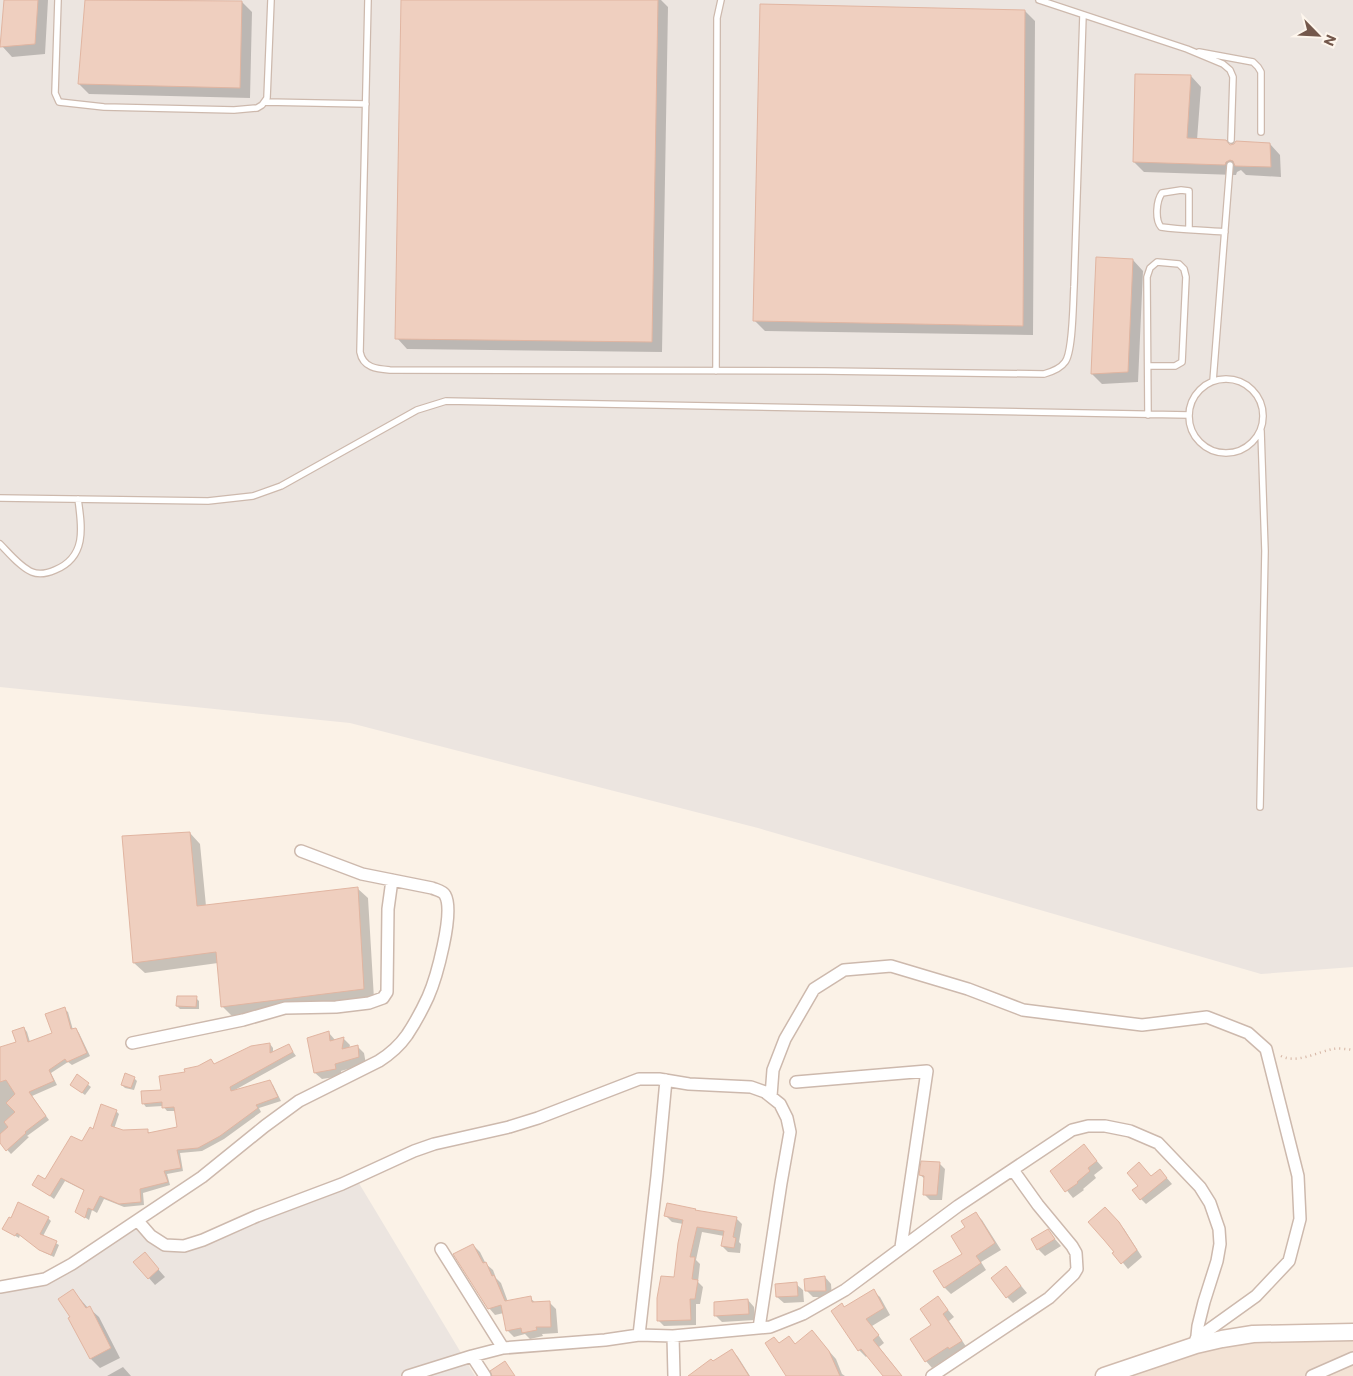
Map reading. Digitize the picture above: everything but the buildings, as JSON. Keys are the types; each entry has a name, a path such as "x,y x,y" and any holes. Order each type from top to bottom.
{"main road":[{"path":"1104,1376 1196,1342 1253,1334 1353,1332"}],"street":[{"path":"0,1287 45,1278 72,1264 202,1177 265,1126 300,1102 379,1061 407,1036 435,980 445,936 448,907 445,894 441,891 362,874 302,851"},
{"path":"132,1043 243,1020 285,1008 336,1007 369,1003 383,998 386,992 388,909 392,880"},
{"path":"771,1096 773,1070 784,1039 814,989 844,970 892,966 1023,1010 1142,1024 1207,1017 1248,1033 1266,1049 1298,1176 1300,1219 1289,1261 1256,1296 1196,1342"},
{"path":"796,1082 927,1071 901,1247"},
{"path":"138,1220 151,1236 165,1245 174,1247 191,1244 257,1216 342,1184 414,1151 434,1144 509,1127 538,1118 640,1079 751,1087 765,1092 780,1104 787,1118 790,1132 759,1328"},
{"path":"639,1335 658,1176 666,1080"},
{"path":"408,1376 502,1348 605,1340 639,1335 673,1336 770,1327 788,1322 820,1305 858,1281 958,1206 1072,1130 1088,1126 1121,1129 1158,1143 1200,1188 1210,1203 1219,1229 1220,1244 1217,1261 1204,1302 1196,1342"},
{"path":"932,1376 1049,1298 1077,1269 1076,1252 1038,1205 1014,1170"},
{"path":"440,1249 502,1348"},
{"path":"673,1336 674,1376"},
{"path":"472,1356 485,1376"},
{"path":"1312,1376 1353,1358"}],"lane":[{"path":"58,0 55,93 59,102 104,107 234,110 257,108 267,98 271,0"},
{"path":"368,0 360,352 364,363 374,368 390,370 1044,374 1051,372 1065,363 1069,355 1074,287 1082,15"},
{"path":"716,371 717,18 721,0"},
{"path":"1039,0 1187,50 1222,64 1232,73 1231,140"},
{"path":"1187,50 1254,62 1262,79 1261,132"},
{"path":"265,102 366,104"},
{"path":"1213,381 1230,165"},
{"path":"1189,230 1189,191 1181,190 1162,193 1158,199 1159,226 1164,228 1189,230 1225,232"},
{"path":"1148,415 1148,272 1152,265 1157,262 1179,264 1184,269 1186,277 1182,362 1175,366 1149,366"},
{"path":"1260,808 1265,551 1261,430 1264,416 1262,402 1254,390 1242,381 1227,378 1213,381 1200,389 1192,401 1189,416 1192,430 1200,442 1212,451 1226,454 1240,451 1253,443 1261,430"},
{"path":"0,498 208,501 253,496 281,486 417,410 446,401 1189,416"},
{"path":"0,544 33,573 48,573 70,562 79,546 81,530 78,499"}],"path":[{"path":"1266,1049 1286,1058 1301,1058 1335,1048 1353,1050"}],"shaded area":[{"path":"0,0 1353,0 1353,967 1261,974 758,828 350,723 0,687"},
{"path":"357,1180 475,1376 0,1376 0,1284 42,1278 133,1222 166,1245 188,1244"},
{"path":"1353,1323 1353,1376 1130,1376 1213,1343"}]}
